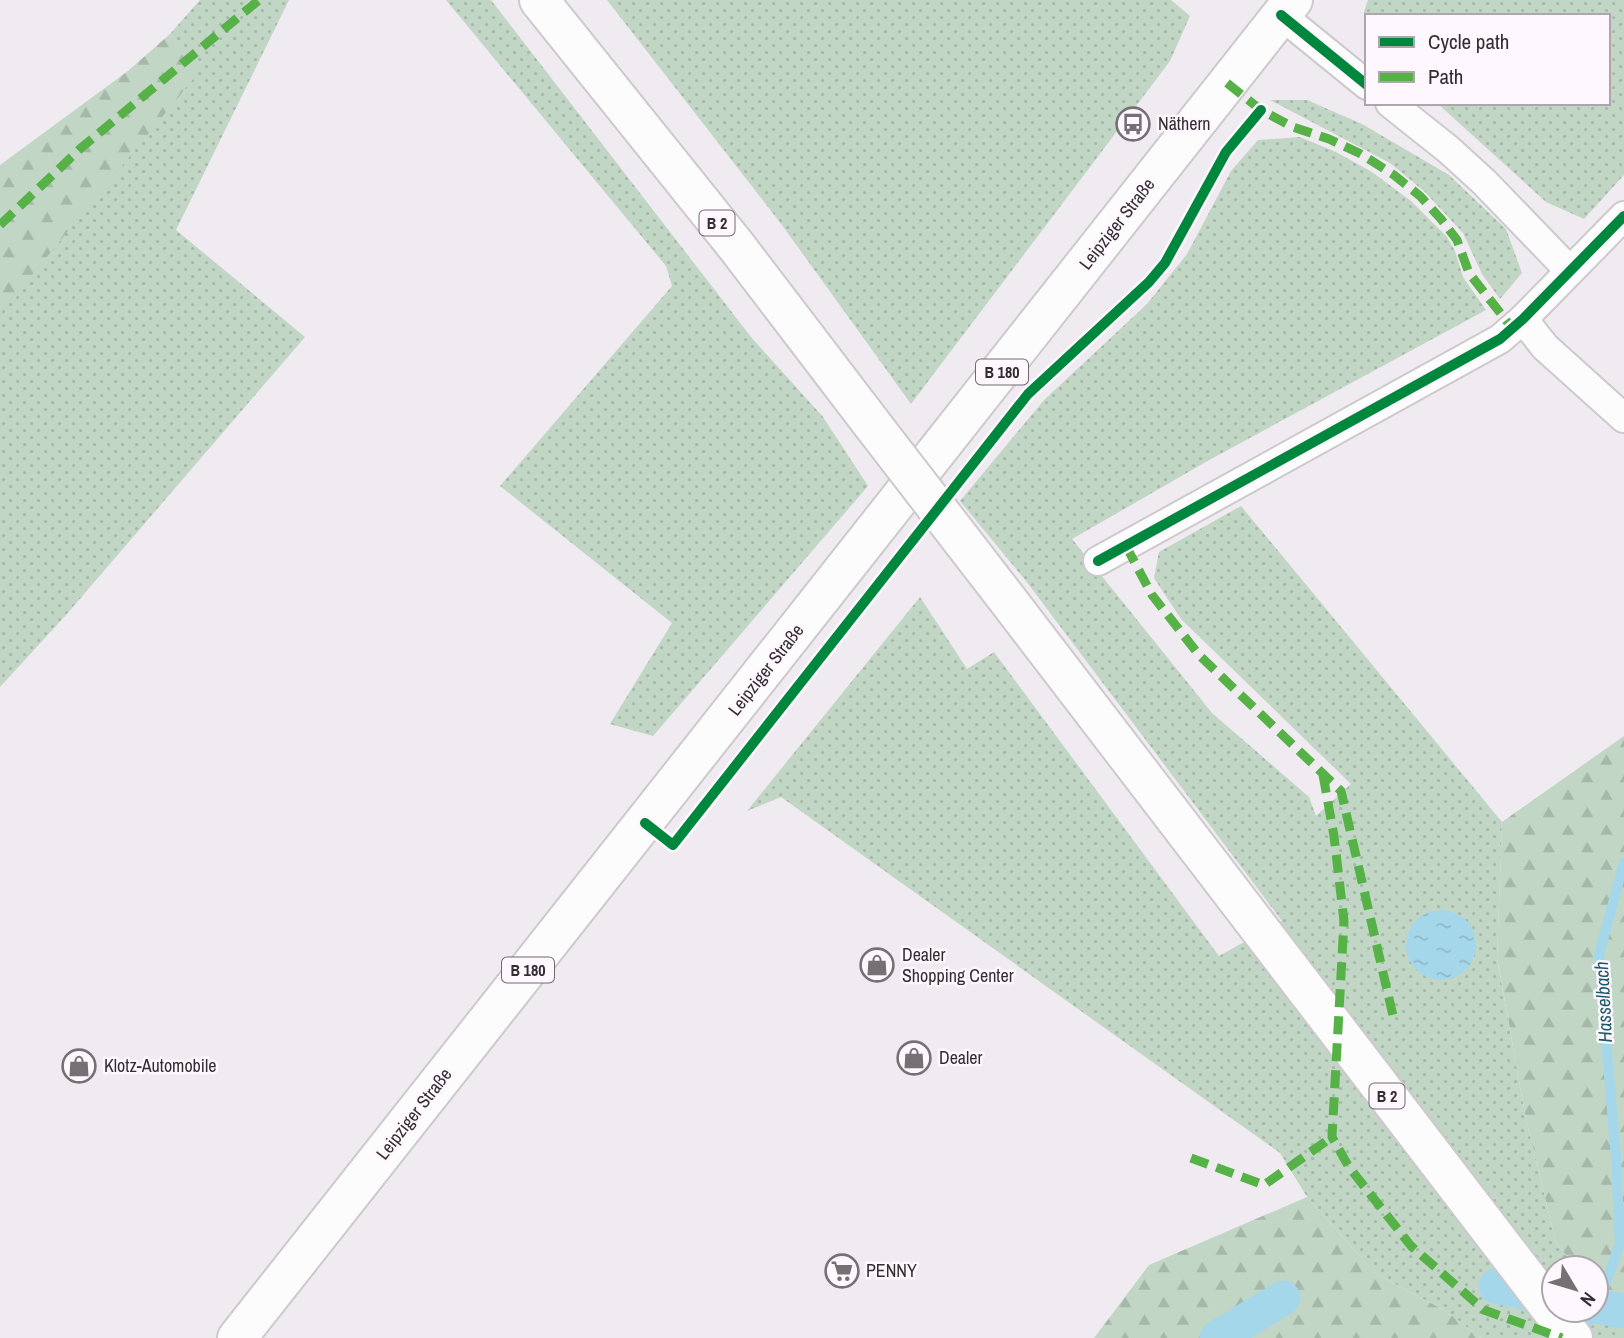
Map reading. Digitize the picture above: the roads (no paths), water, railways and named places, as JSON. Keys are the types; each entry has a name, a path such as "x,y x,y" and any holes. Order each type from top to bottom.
{"main road":[{"name":"B 2","path":"539,0 561,15 1573,1338"},
{"name":"Leipziger Straße","path":"237,1338 1279,5"}],"street":[{"path":"1279,5 1365,83"},
{"path":"1393,105 1449,150 1570,271"},
{"path":"1098,561 1500,339 1624,216"},
{"path":"1523,319 1545,347 1624,418"}],"water":[{"path":"1434,910 1448,910 1461,915 1471,925 1476,945 1471,965 1461,975 1448,980 1434,980 1421,975 1411,965 1406,952 1406,938 1411,925 1421,915"}],"waterway":[{"name":"Hasselbach","path":"1610,1271 1620,1244 1616,1158 1599,955 1624,862"},
{"path":"1496,1286 1540,1295"},
{"path":"1217,1338 1283,1298"},
{"path":"1610,1308 1624,1311"},
{"name":"Hasselbach","path":"1581,1335 1587,1324"}],"place":[{"name":"Näthern","path":"1133,124"},
{"name":"Dealer Shopping Center","path":"877,965"},
{"name":"Dealer","path":"914,1058"},
{"name":"Klotz-Automobile","path":"79,1066"},
{"name":"PENNY","path":"842,1271"}]}
